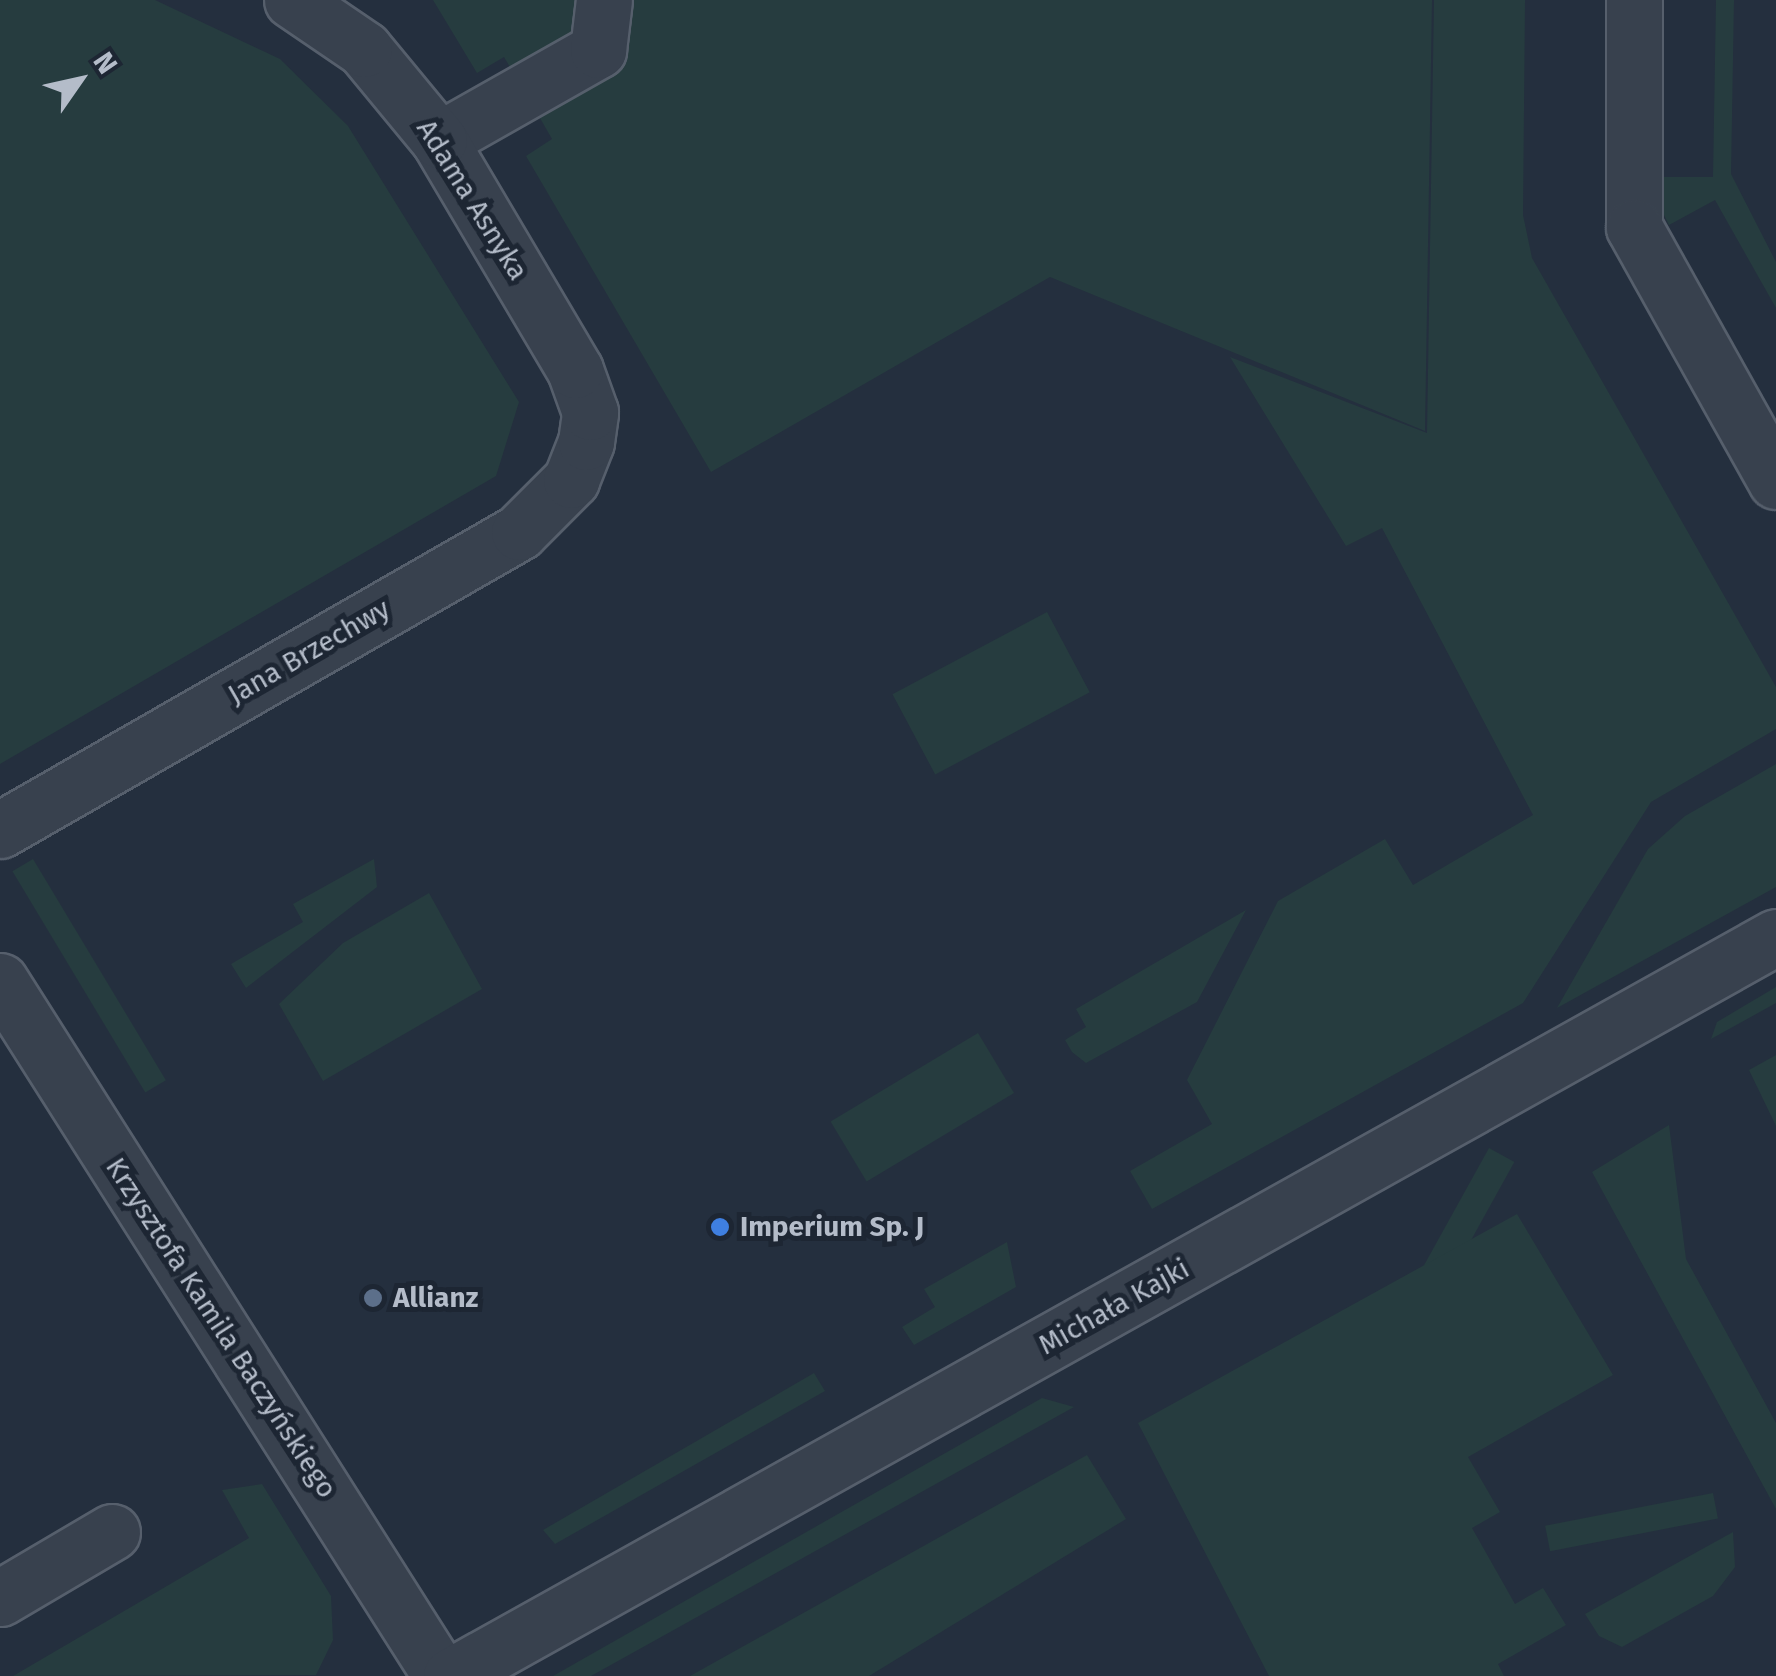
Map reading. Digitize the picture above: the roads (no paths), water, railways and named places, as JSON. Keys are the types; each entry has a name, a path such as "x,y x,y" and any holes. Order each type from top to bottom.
{"street":[{"name":"Adama Asnyka","path":"292,0 364,49 439,140 575,370 590,412 586,442"},
{"path":"439,140 598,50 604,0"},
{"path":"1634,0 1634,227 1776,481"},
{"name":"Jana Brzechwy","path":"0,830 519,532 572,480 586,442"},
{"name":"Michała Kajki","path":"451,1676 1776,937"},
{"name":"Krzysztofa Kamila Baczyńskiego","path":"0,982 441,1676"},
{"path":"0,1598 112,1532"}],"place":[{"name":"Imperium Sp. J","path":"720,1227"},
{"name":"Allianz","path":"373,1298"}]}
